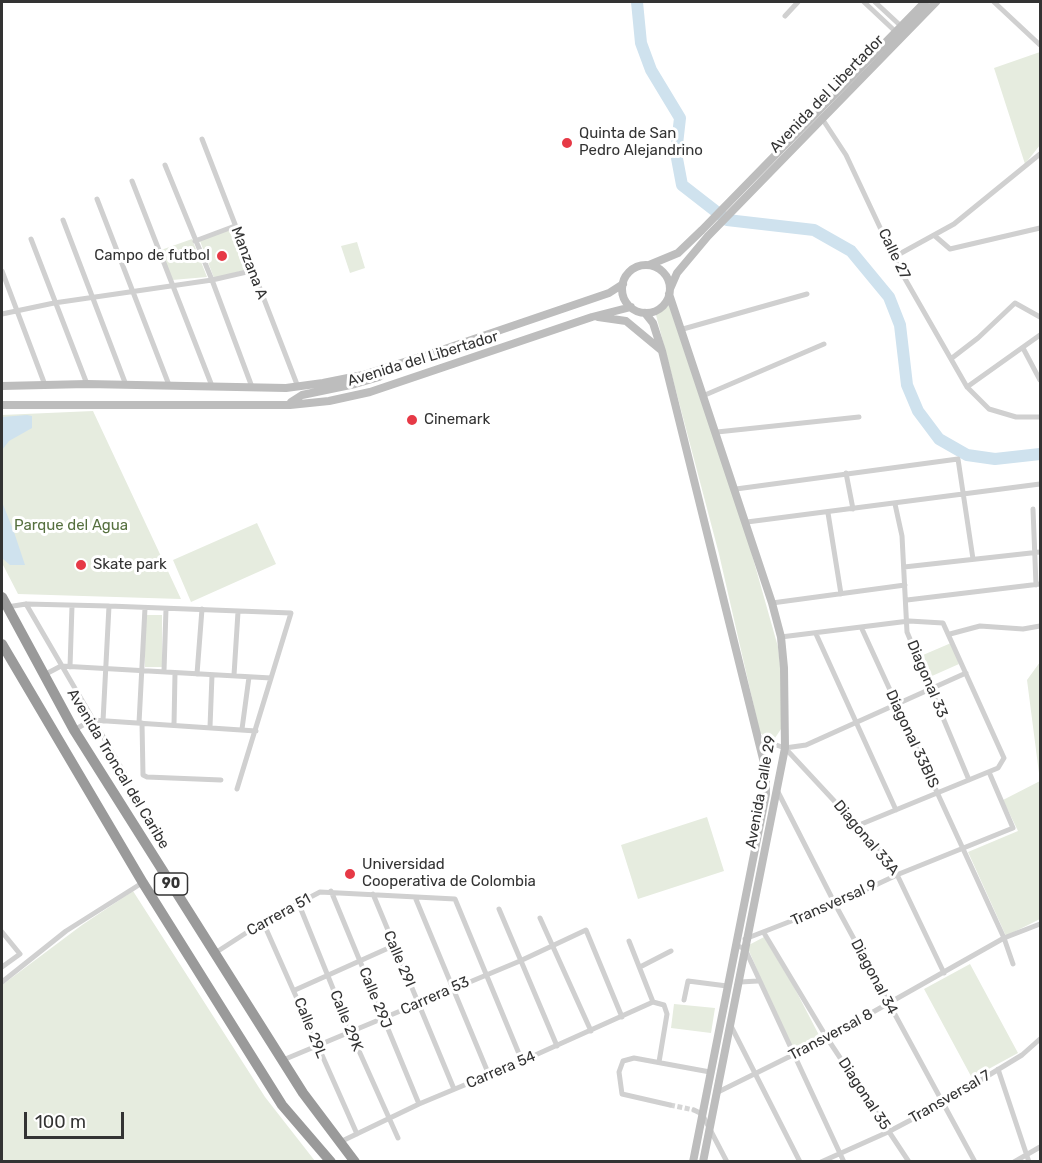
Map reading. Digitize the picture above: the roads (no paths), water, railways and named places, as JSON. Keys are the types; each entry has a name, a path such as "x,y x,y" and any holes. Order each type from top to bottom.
{"highway":[{"name":"Avenida Troncal del Caribe","path":"4,602 74,730 214,953 303,1093 355,1161"},
{"name":"90","path":"2,644 143,882 282,1105 331,1161"}],"main road":[{"name":"Avenida del Libertador","path":"758,179 823,120 925,2"},
{"name":"Avenida del Libertador","path":"649,265 678,253 705,233 901,32 936,2"},
{"name":"Avenida del Libertador","path":"670,292 677,273 705,233"},
{"path":"649,265 666,276 670,292 660,308 645,313 631,307 624,297 623,284 631,270 649,265"},
{"name":"Avenida del Libertador","path":"2,384 298,387 363,375 609,293 623,284"},
{"name":"Avenida Calle 29","path":"670,292 772,603 781,637 786,715 784,748 777,790 741,942 728,986 710,1072 698,1112 693,1161"},
{"name":"Avenida del Libertador","path":"2,405 290,405 370,392 591,317 631,307"},
{"name":"Avenida Calle 29","path":"645,313 653,323 662,351 766,771 766,794 741,942 740,982 703,1161"},
{"path":"591,317 626,321 662,351"},
{"path":"290,405 302,395 371,379 394,365"}],"street":[{"path":"785,16 798,2"},
{"path":"864,2 901,32"},
{"path":"875,2 901,32"},
{"path":"994,2 1041,45"},
{"name":"Calle 27","path":"823,120 846,155 894,257 967,387 989,409 1016,417 1041,417"},
{"name":"Manzana A","path":"202,139 251,271 298,387"},
{"path":"894,257 954,224 1041,154"},
{"path":"165,165 252,387"},
{"path":"132,181 212,386"},
{"path":"97,199 169,385"},
{"path":"63,220 94,296 126,385"},
{"path":"195,241 235,226"},
{"path":"934,236 950,249 1041,228"},
{"path":"31,239 87,384"},
{"path":"2,271 45,384"},
{"path":"2,314 94,296 212,280 251,271"},
{"path":"683,329 807,294"},
{"path":"952,358 978,338 1015,303 1041,317"},
{"path":"967,387 1041,335"},
{"path":"705,395 824,344"},
{"path":"1023,348 1041,380"},
{"path":"717,432 859,417"},
{"path":"736,489 958,459 973,559"},
{"path":"846,473 853,509"},
{"path":"747,522 1041,484"},
{"name":"Diagonal 33","path":"895,504 902,536 904,585 909,621 907,632 969,780"},
{"path":"907,600 1038,584 1033,509"},
{"path":"828,513 841,594"},
{"path":"904,567 1037,552"},
{"path":"772,603 904,585"},
{"path":"4,602 291,613 237,789"},
{"path":"26,604 130,783"},
{"path":"70,667 72,606"},
{"path":"103,721 109,606"},
{"path":"145,608 141,669 143,775 221,780"},
{"path":"164,671 166,609"},
{"path":"197,674 202,609"},
{"path":"234,675 238,612"},
{"path":"781,637 862,629 909,621 943,623 950,634 1004,758 1003,764 989,772 859,825"},
{"path":"950,634 980,626 1023,629 1041,626"},
{"name":"Diagonal 33BIS","path":"862,629 963,848"},
{"path":"816,634 896,810"},
{"path":"44,675 61,666 271,678"},
{"path":"174,725 175,673"},
{"path":"759,739 784,748 806,745 966,673"},
{"path":"210,727 212,675"},
{"path":"242,729 249,677"},
{"path":"74,730 92,720 256,731"},
{"name":"Diagonal 33A","path":"784,748 859,825 899,874 944,973"},
{"name":"Transversal 9","path":"741,942 1013,828 989,772"},
{"name":"Diagonal 34","path":"777,790 835,904 975,1161"},
{"path":"963,848 1004,938 1013,964"},
{"path":"2,982 66,931 143,882"},
{"name":"Calle 29J","path":"331,891 418,1104"},
{"name":"Carrera 51","path":"214,953 263,922 320,892 455,899 485,974"},
{"name":"Calle 29I","path":"373,894 454,1089"},
{"path":"415,897 489,1075"},
{"name":"Calle 29K","path":"298,902 387,1119 398,1138"},
{"path":"499,909 557,1046"},
{"path":"540,918 591,1031"},
{"name":"Calle 29L","path":"263,922 357,1134"},
{"name":"Transversal 8","path":"717,1092 827,1038 1004,938 1041,924"},
{"name":"Carrera 53","path":"283,1060 520,961 586,930 622,1017"},
{"path":"2,932 20,954 2,967"},
{"name":"Diagonal 35","path":"764,933 827,1038 909,1161"},
{"path":"629,941 653,1002 664,1005 667,1014 659,1062"},
{"path":"741,942 844,1161"},
{"path":"295,990 393,946"},
{"path":"640,967 671,951"},
{"path":"485,974 522,1062"},
{"path":"684,1000 688,981 728,986"},
{"path":"740,982 758,981"},
{"name":"Carrera 54","path":"340,1142 418,1104 522,1062 653,1002"},
{"path":"731,1026 800,1161"},
{"name":"Transversal 7","path":"821,1161 888,1132 943,1103 1022,1055 1041,1039"},
{"path":"670,1105 622,1094 619,1072 623,1061 634,1058 710,1072"},
{"path":"998,1069 1029,1161"},
{"path":"698,1112 710,1127 727,1161"},
{"path":"1014,1161 1041,1147"}],"water":[{"path":"32,416 32,428 9,441 2,450 2,417"},
{"path":"2,502 25,565 10,565 2,558"}],"waterway":[{"path":"637,2 641,43 651,70 680,118 676,153 682,185 727,220 814,230 851,251 889,297 900,325 907,385 918,411 939,439 967,455 995,459 1040,454"}],"tunnel":[{"path":"670,1105 694,1110"}],"place":[{"name":"Quinta de San Pedro Alejandrino","path":"567,143"},
{"name":"Campo de futbol","path":"222,256"},
{"name":"Cinemark","path":"412,420"},
{"name":"Skate park","path":"81,565"},
{"name":"Universidad Cooperativa de Colombia","path":"350,874"}],"park label":[{"name":"Parque del Agua","path":"71,526"}]}
